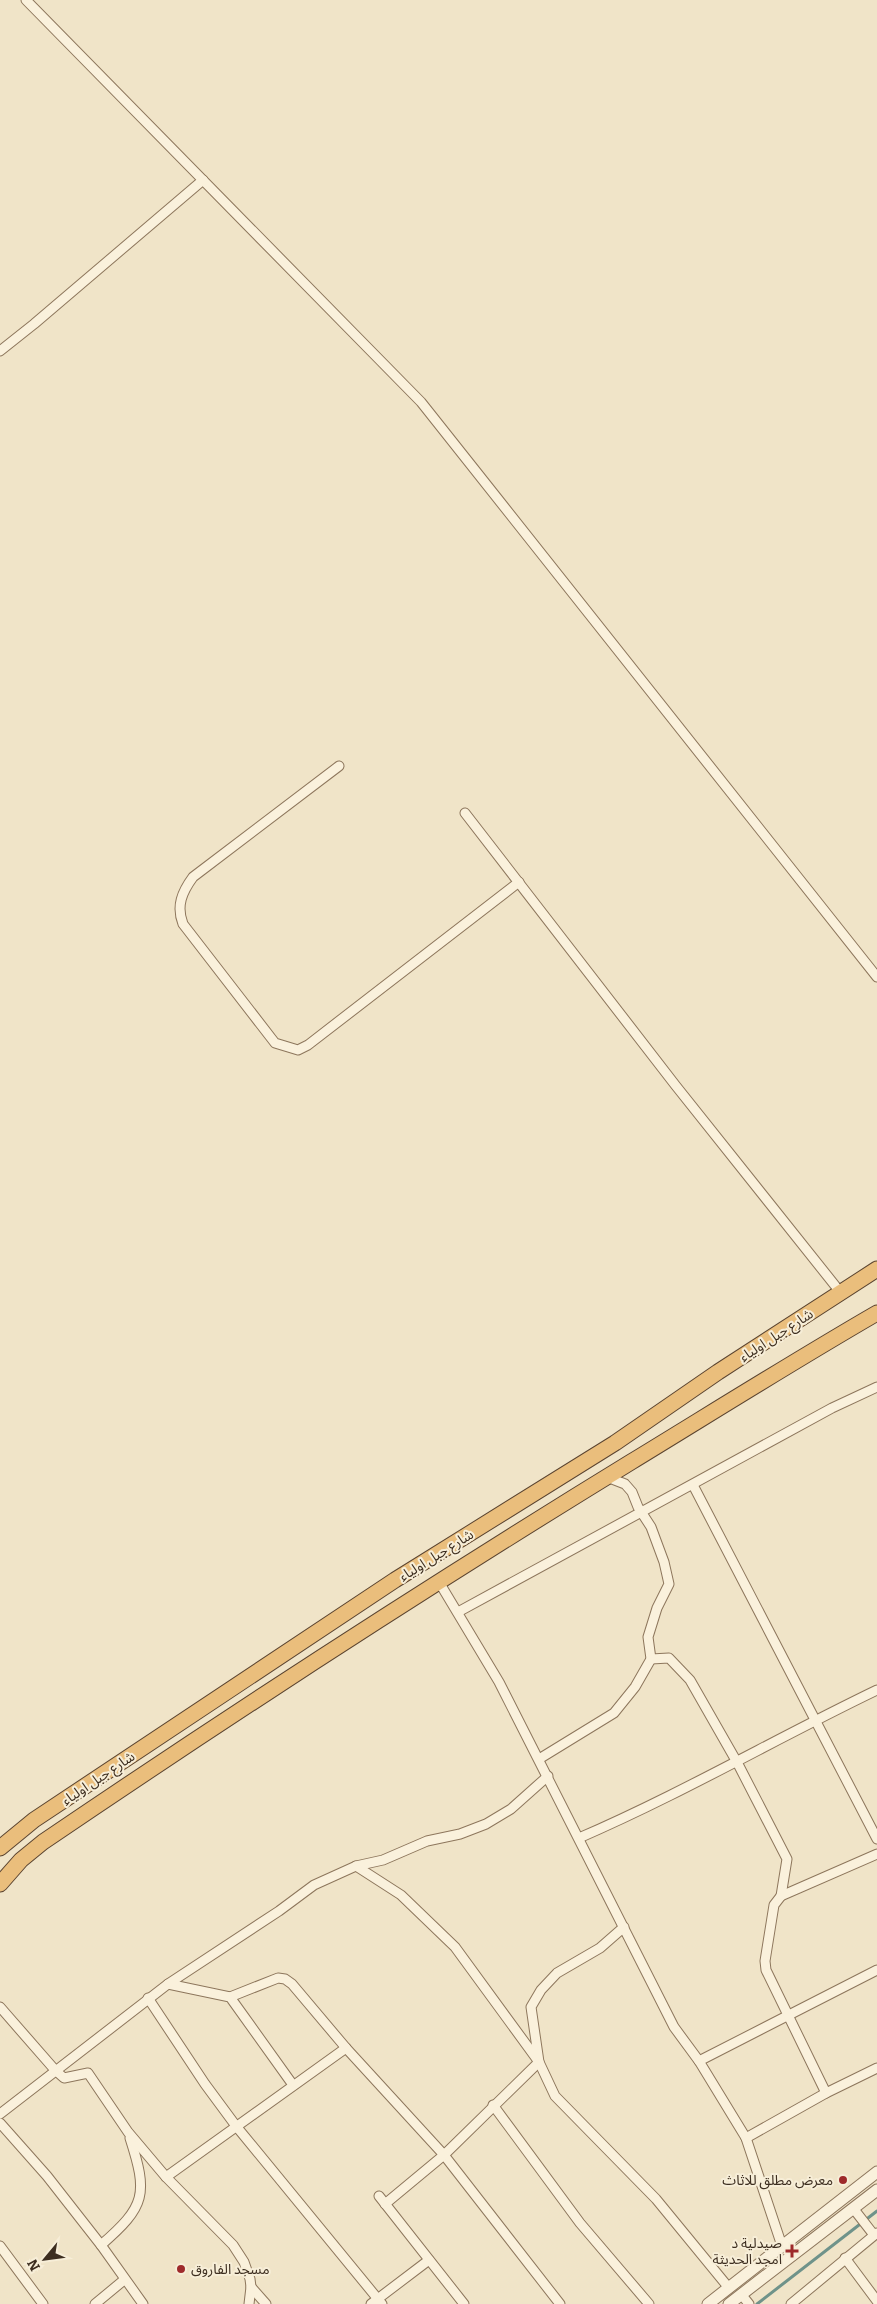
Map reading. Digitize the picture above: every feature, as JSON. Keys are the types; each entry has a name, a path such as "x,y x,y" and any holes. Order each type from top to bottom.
{"highway":[{"name":"شارع جبل اولياء","path":"0,1848 34,1820 294,1646 395,1580 615,1443 718,1372 877,1269"},
{"name":"شارع جبل اولياء","path":"0,1884 20,1860 43,1842 439,1582 758,1383 877,1313"}],"street":[{"path":"26,0 422,402 877,977"},
{"path":"0,350 34,324 203,180"},
{"path":"339,766 194,877 181,896 179,909 183,924 275,1044 298,1050 308,1045 519,882"},
{"path":"465,813 676,1086 841,1293"},
{"path":"458,1612 832,1408 877,1387"},
{"path":"539,1759 614,1713 635,1687 651,1659 648,1637 657,1608 669,1584 661,1553 651,1527 632,1492 625,1484 608,1476"},
{"path":"693,1485 877,1839"},
{"path":"439,1582 499,1682 674,2027 699,2061 746,2138 782,2246"},
{"path":"651,1659 669,1658 690,1680 736,1760 787,1859 781,1896 774,1906 765,1961 769,1978 826,2093"},
{"path":"579,1838 629,1816 877,1690"},
{"path":"0,2114 148,1998 314,1885 356,1866 383,1860 427,1841 460,1834 486,1824 511,1809 548,1776"},
{"path":"781,1896 877,1854"},
{"path":"356,1866 402,1894 456,1947 538,2062 555,2096 656,2198 729,2288"},
{"path":"538,2062 531,2007 541,1990 557,1973 600,1948 624,1927"},
{"path":"699,2061 877,1970"},
{"path":"168,1984 230,1997 278,1978 285,1979 292,1984 346,2048 444,2154 560,2304"},
{"path":"230,1997 293,2085"},
{"path":"148,1998 205,2084 236,2126 377,2302 429,2260"},
{"path":"0,2006 54,2070 64,2078 88,2073 128,2132 166,2177 233,2245 244,2262 252,2288 266,2304"},
{"path":"166,2177 346,2048"},
{"path":"385,2204 444,2154 538,2062"},
{"path":"746,2138 826,2093 877,2068"},
{"path":"493,2105 580,2223 649,2304"},
{"path":"0,2123 47,2176 143,2304"},
{"path":"101,2246 131,2216 141,2199 140,2168 128,2132"},
{"path":"708,2304 877,2172"},
{"path":"729,2304 877,2190"},
{"path":"379,2196 464,2304"},
{"path":"792,2304 844,2258 875,2234 853,2208"},
{"path":"0,2246 44,2304"},
{"path":"844,2258 877,2301"},
{"path":"95,2304 124,2280"},
{"path":"249,2304 252,2288"},
{"path":"741,2294 749,2304"}],"waterway":[{"path":"757,2304 877,2211"}],"place":[{"name":"معرض مطلق للاثاث","path":"843,2180"},
{"name":"صيدلية د امجد الحديثة","path":"792,2251"},
{"name":"مسجد الفاروق","path":"181,2269"}]}
